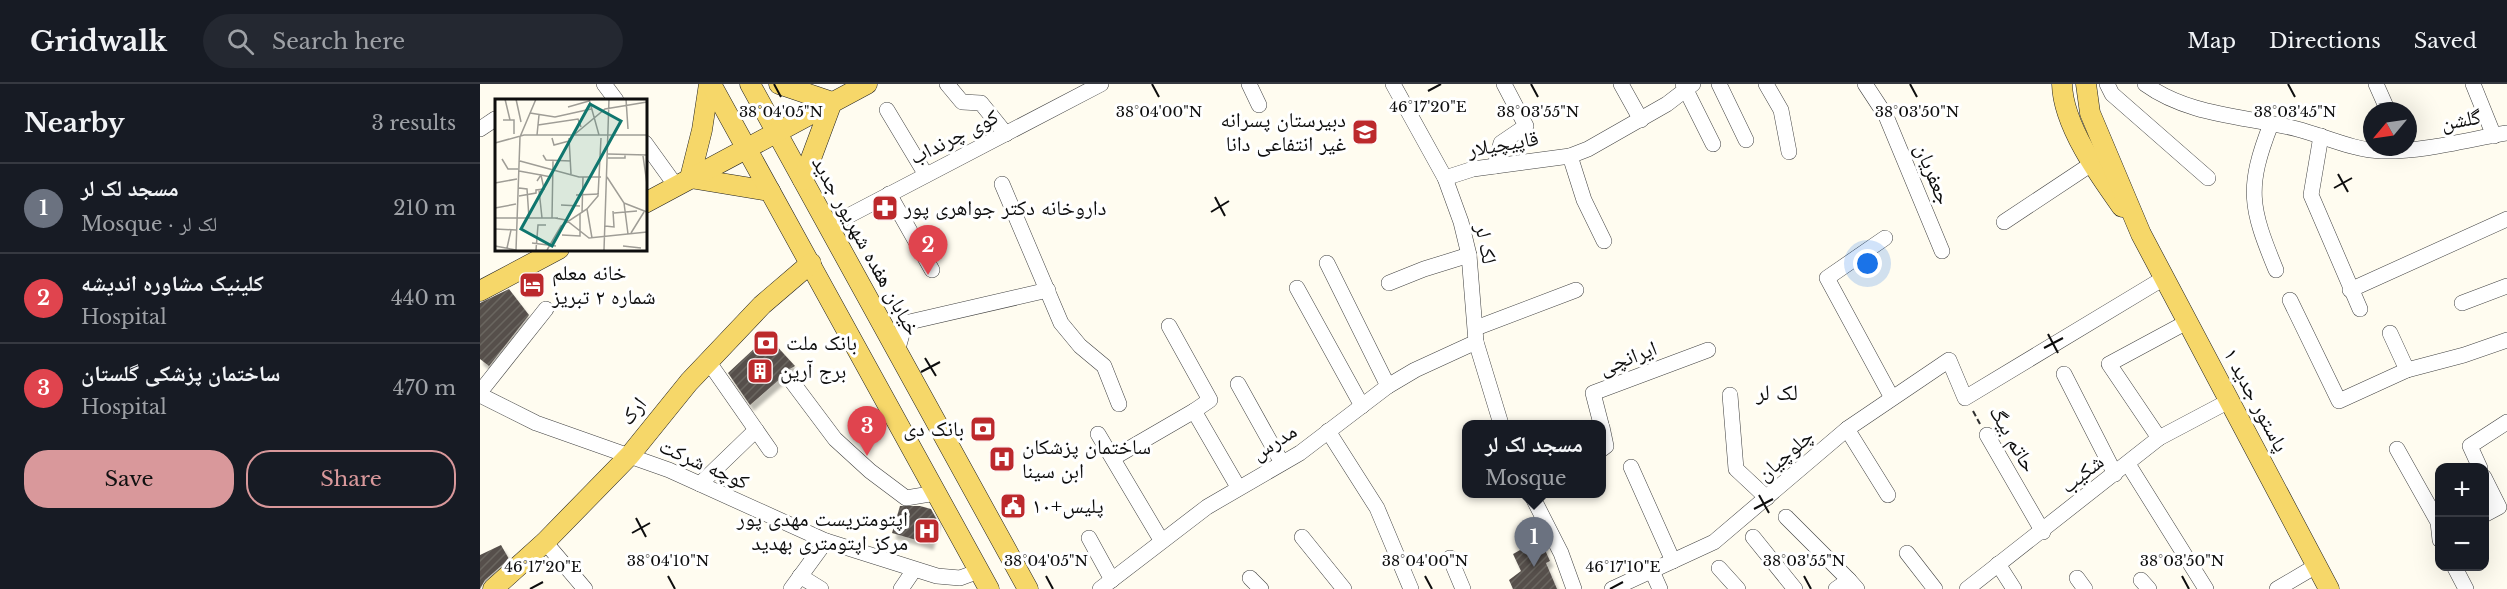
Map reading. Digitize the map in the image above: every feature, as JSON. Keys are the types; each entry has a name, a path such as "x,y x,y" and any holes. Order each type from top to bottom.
{"main road":[{"path":"710,84 811,263 989,589"},
{"path":"683,182 702,130 710,84"},
{"name":"خیابان هفده شهریور جدید","path":"750,84 1028,589"},
{"path":"779,84 832,102"},
{"path":"646,202 777,130 867,84"},
{"name":"پاستور جدید ۱","path":"2062,84 2069,115 2093,163 2141,234"},
{"name":"پاستور جدید ۱","path":"2086,84 2090,113 2141,234 2329,589"},
{"path":"802,180 832,102"},
{"path":"683,182 770,191"},
{"path":"480,291 557,250"},
{"name":"ارک","path":"493,589 545,542 630,455 708,362 762,305 811,263"}],"street":[{"path":"604,84 615,99"},
{"path":"947,84 962,102 981,103 1006,134"},
{"name":"کوی چرنداب","path":"827,227 1101,84"},
{"path":"1249,84 1259,105"},
{"name":"لک لر","path":"1394,84 1445,178 1461,222 1469,255 1476,335 1500,420"},
{"path":"1495,166 1501,143 1526,126 1504,84"},
{"path":"1621,84 1641,120"},
{"path":"1719,84 1746,140"},
{"path":"1766,84 1781,110 1789,152"},
{"name":"جعفریان","path":"1865,84 1886,116 1942,251"},
{"path":"2107,84 2112,94 2208,178"},
{"name":"گلشن","path":"2145,84 2164,98 2204,111 2271,124 2363,147"},
{"path":"2376,84 2384,102"},
{"path":"2474,84 2500,134"},
{"path":"1687,85 1713,144"},
{"name":"قاپیچیلار","path":"1445,178 1495,166 1570,156 1588,149 1641,120 1667,104 1687,85"},
{"path":"887,110 926,175"},
{"path":"480,129 495,119"},
{"path":"2271,124 2257,161 2253,204 2258,226 2276,270"},
{"name":"گلشن","path":"2417,147 2500,134"},
{"path":"2321,136 2311,195 2360,309"},
{"path":"646,143 683,182"},
{"path":"1570,156 1584,200 1604,241"},
{"path":"2004,222 2093,163"},
{"path":"1002,184 1061,323 1080,346 1104,366 1119,404"},
{"path":"889,194 932,270"},
{"path":"2350,290 2507,219"},
{"path":"1886,238 1827,278 1893,398"},
{"path":"1389,283 1469,255"},
{"path":"1327,263 1388,386"},
{"path":"1965,398 2164,278"},
{"path":"2462,303 2507,286"},
{"path":"1297,288 1362,406"},
{"path":"897,351 905,323 1048,290"},
{"name":"مدرس","path":"1106,585 1161,540 1238,487 1282,463 1388,386 1476,335 1576,290"},
{"path":"2290,300 2339,402 2407,370 2464,356 2507,340"},
{"path":"480,394 546,309"},
{"path":"2159,438 2109,364 2187,322"},
{"path":"1113,458 1210,400 1169,326"},
{"path":"2390,333 2407,370"},
{"name":"ایرانچی","path":"1600,420 1593,393 1708,350"},
{"name":"چلوچیان","path":"1612,589 1714,542 1847,429 1949,360 1965,398"},
{"path":"708,362 770,450"},
{"path":"2064,374 2115,474"},
{"path":"790,379 835,439 870,471 906,498 936,493"},
{"path":"1238,384 1282,463"},
{"name":"کوچه شرکت","path":"480,394 536,423 630,455 826,541 914,570 960,578 979,571"},
{"path":"1730,395 1736,470 1767,498"},
{"name":"شکیب","path":"1966,589 2043,532 2159,438 2229,401"},
{"path":"1194,411 1238,487"},
{"path":"2478,463 2470,446 2507,422"},
{"path":"1847,429 1888,495"},
{"path":"699,484 756,430"},
{"path":"1328,431 1377,508 1411,589"},
{"path":"1098,434 1161,540"},
{"name":"حاتم بیگ","path":"1987,435 2043,532"},
{"path":"2397,449 2435,517"},
{"path":"2128,464 2206,589"},
{"path":"1631,467 1673,561"},
{"path":"2489,483 2501,498 2499,507 2489,512"},
{"path":"1533,498 1574,588"},
{"path":"1786,517 1853,584 1836,589"},
{"path":"1302,537 1344,589"},
{"path":"1754,537 1795,589"},
{"path":"1089,538 1106,585"},
{"path":"791,589 826,541"},
{"path":"545,542 585,589"},
{"path":"1907,553 1935,589"},
{"path":"1450,558 1462,589"},
{"path":"1998,564 2014,589"},
{"path":"2277,589 2316,566"},
{"path":"1719,568 1737,589"},
{"path":"900,589 914,570"},
{"path":"1653,571 1660,589"},
{"path":"2456,571 2466,589"},
{"path":"800,576 821,589"},
{"path":"1250,578 1261,589"}],"path":[{"name":"حاتم بیگ","path":"1965,398 1987,435"}],"building":[{"path":"509,289 529,315 489,366 480,359 480,303"},
{"name":"برج آرین","path":"773,342 795,366 784,372 780,379 750,405 728,373 757,346"},
{"path":"900,506 920,506 931,509 937,520 930,544 892,533"},
{"path":"1540,539 1550,561 1546,563 1557,589 1513,589 1509,580 1521,571 1513,554"},
{"path":"501,545 509,559 485,580 480,589 480,555"}],"place":[{"name":"دبیرستان پسرانه غیر انتفاعی دانا","path":"1365,132"},
{"name":"داروخانه دکتر جواهری پور","path":"885,208"},
{"name":"کلینیک مشاوره اندیشه","path":"928,275"},
{"name":"خانه معلم شماره ۲ تبریز","path":"532,285"},
{"name":"بانک ملت","path":"766,343"},
{"name":"برج آرین","path":"760,371"},
{"name":"بانک دی","path":"983,429"},
{"name":"ساختمان پزشکی گلستان","path":"867,456"},
{"name":"ساختمان پزشکان ابن سینا","path":"1002,459"},
{"name":"پلیس+۱۰","path":"1013,506"},
{"name":"اپتومتریست مهدی پور مرکز اپتومتری بهدید","path":"927,531"},
{"name":"مسجد لک لر","path":"1534,567"}],"district":[{"name":"لک لر","path":"1777,392"}]}
